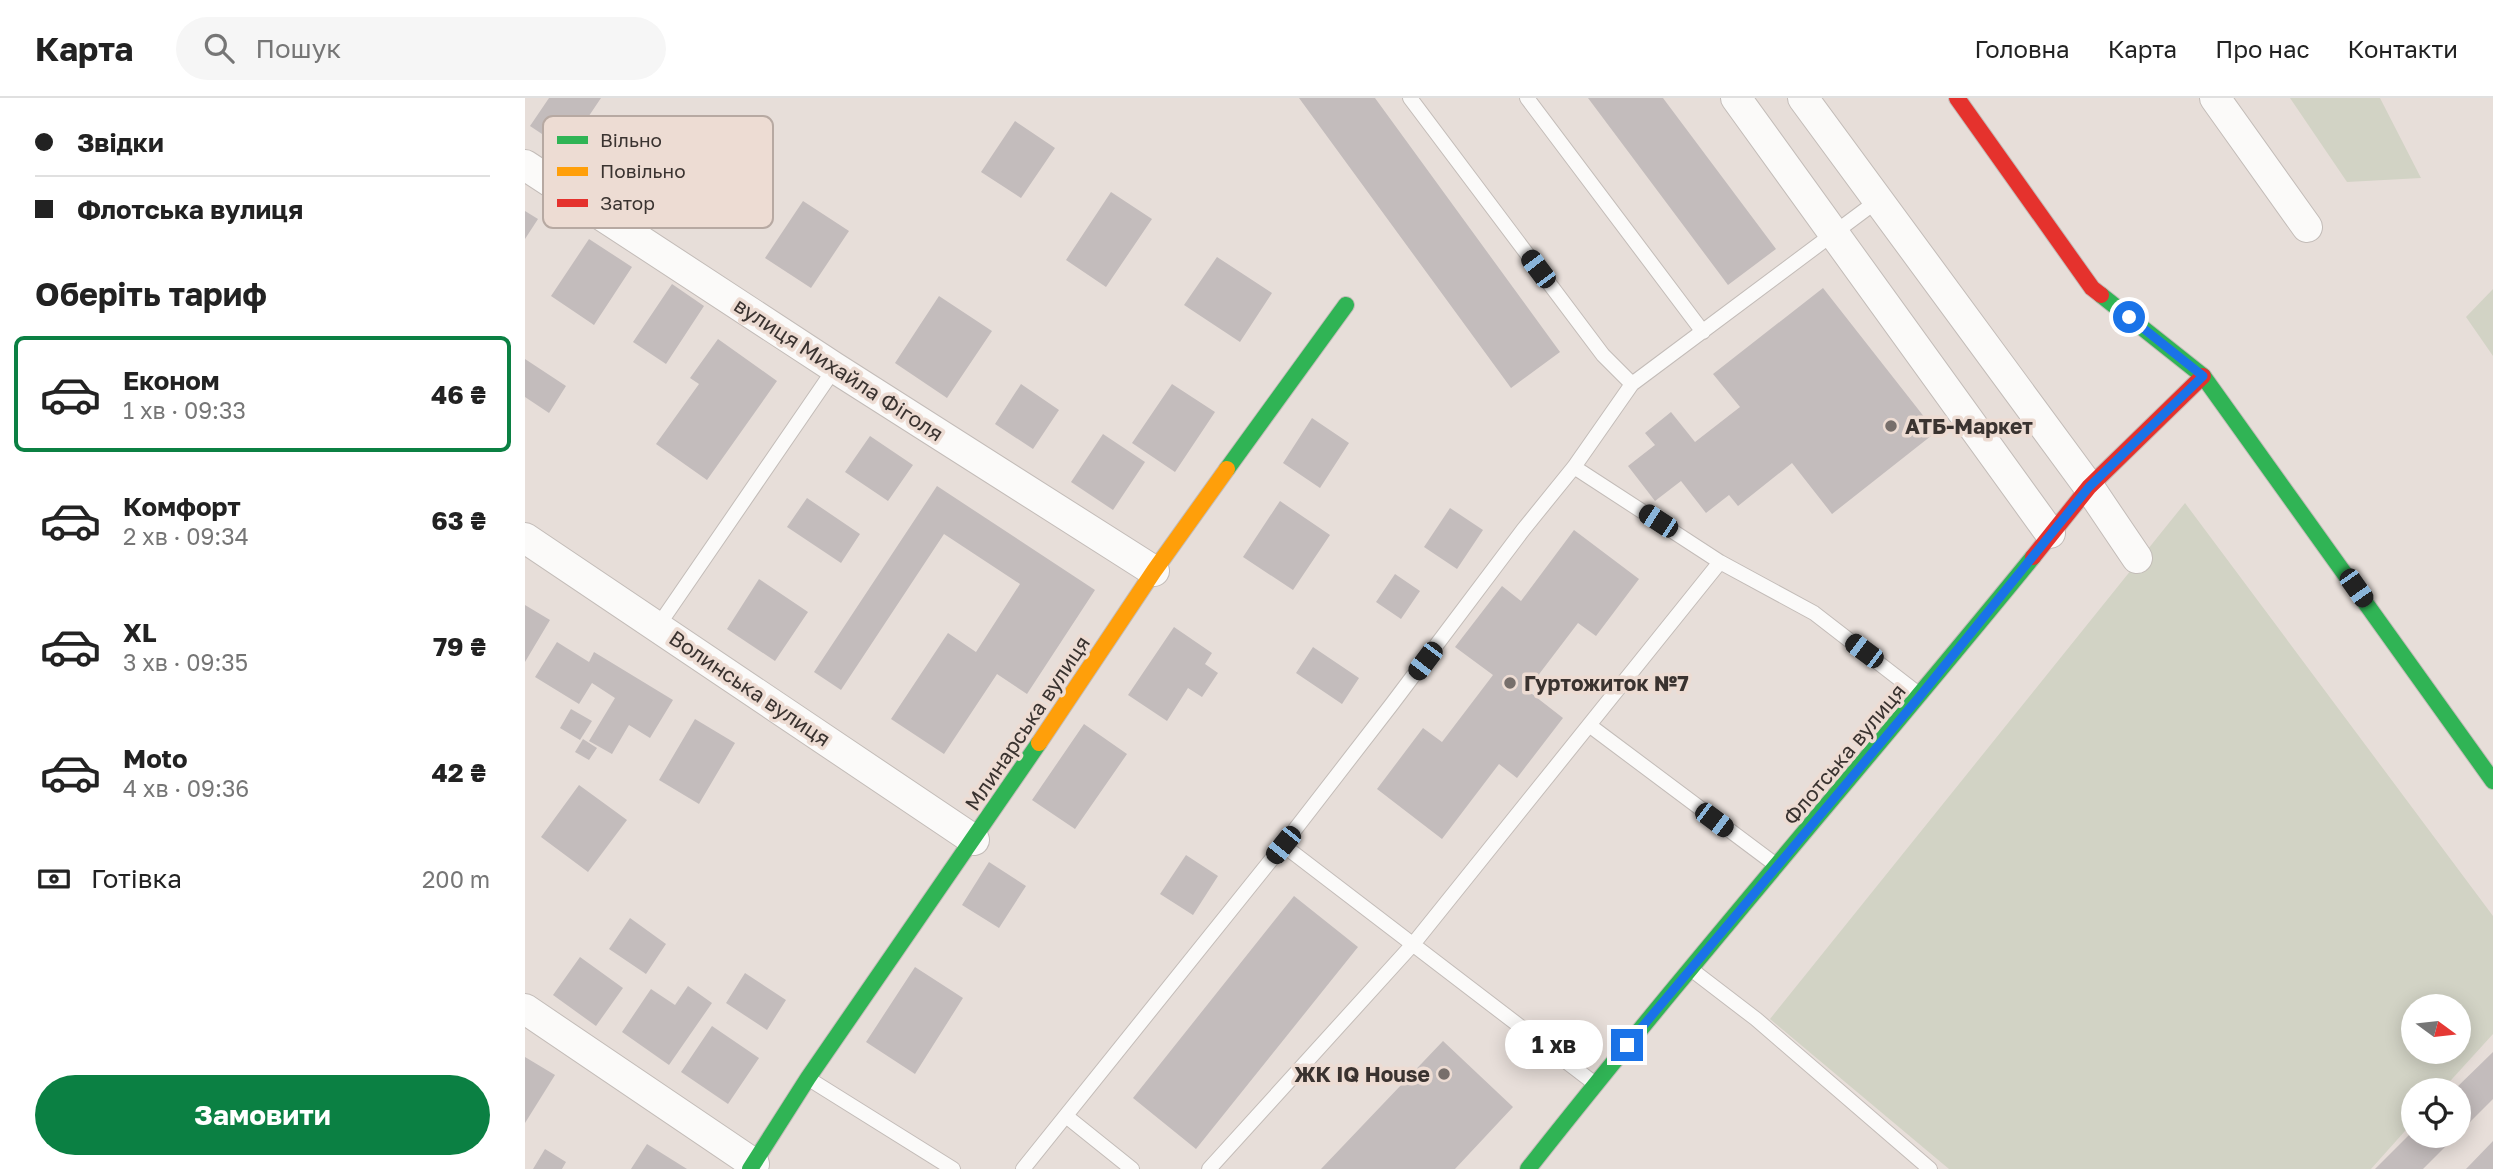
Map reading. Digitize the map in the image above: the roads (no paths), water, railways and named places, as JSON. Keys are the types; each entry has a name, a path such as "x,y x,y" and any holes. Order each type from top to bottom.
{"street":[{"path":"1737,98 2050,533"},
{"path":"1803,98 2089,487 2137,558"},
{"path":"1957,98 2092,288 2203,376 2493,781"},
{"path":"2215,98 2307,227"},
{"name":"вулиця Михайла Фіголя","path":"525,165 543,177"},
{"name":"вулиця Михайла Фіголя","path":"621,228 1154,571"},
{"name":"Млинарська вулиця","path":"752,1166 808,1078 974,840 1154,571 1346,305"},
{"name":"Флотська вулиця","path":"1528,1169 1595,1083 1920,696 2089,487 2203,376"},
{"name":"Волинська вулиця","path":"525,538 974,840"},
{"path":"525,1009 752,1166"}],"lane":[{"path":"1410,98 1602,355 1632,384"},
{"path":"1527,98 1703,332"},
{"path":"1023,1169 1283,845 1574,467 1632,384 1877,201"},
{"path":"658,626 835,368"},
{"path":"1574,467 1720,562 1814,613 1920,696"},
{"path":"1209,1169 1414,943 1720,562"},
{"path":"1589,725 1777,866"},
{"path":"1283,845 1595,1083"},
{"path":"1691,969 1756,1019 1930,1169"},
{"path":"808,1078 953,1169"},
{"path":"1066,1116 1132,1169"}],"place":[{"name":"АТБ-Маркет","path":"1891,426"},
{"name":"Гуртожиток №7","path":"1510,683"},
{"name":"ЖК IQ House","path":"1444,1074"}]}
